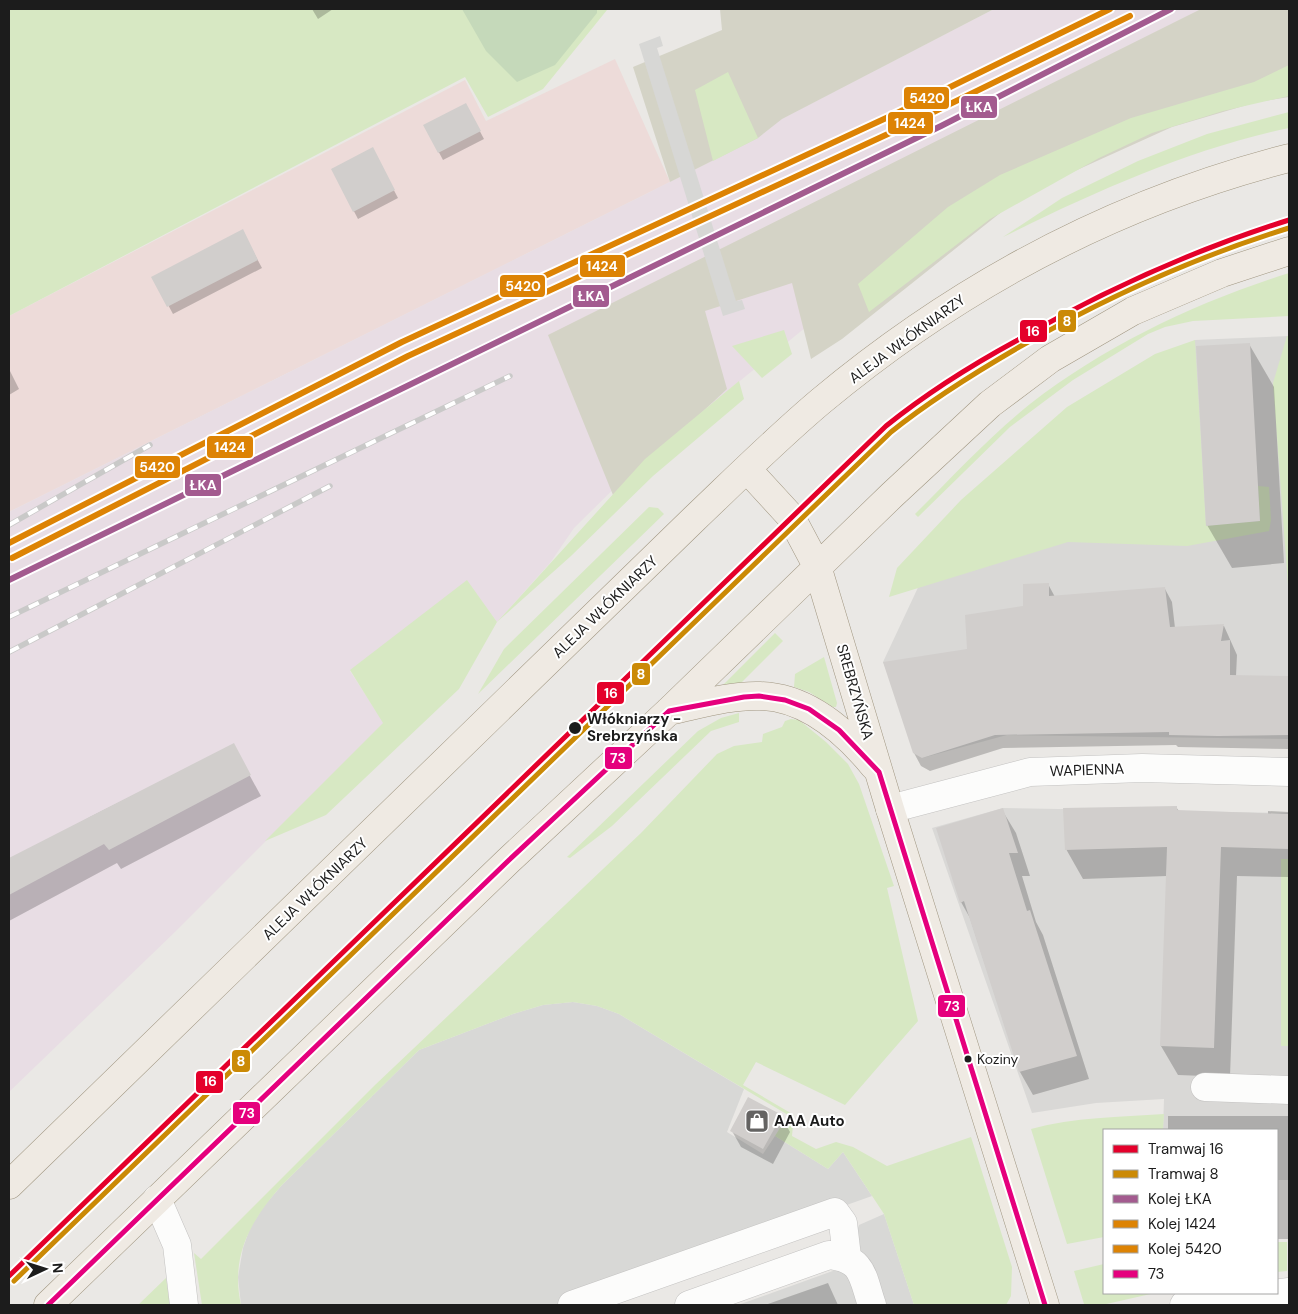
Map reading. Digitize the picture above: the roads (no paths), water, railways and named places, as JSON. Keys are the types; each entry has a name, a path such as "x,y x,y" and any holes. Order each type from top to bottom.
{"main road":[{"name":"ALEJA WŁÓKNIARZY","path":"9,1185 747,469 818,404 898,343 958,301 1014,267 1127,211 1183,189 1289,158"},
{"path":"48,1305 508,860 669,711 963,427 1050,360 1133,311 1222,273 1289,251"},
{"name":"SREBRZYŃSKA","path":"747,469 790,517 817,566 890,809 1045,1305"},
{"path":"669,711 752,697 785,700 809,709 839,730 879,772"}],"street":[{"name":"WAPIENNA","path":"890,809 1030,772 1142,768 1289,772"},
{"path":"1205,1087 1289,1090"},
{"path":"157,1199 177,1246 184,1305"},
{"path":"572,1305 835,1212 843,1223 847,1257"},
{"path":"689,1305 830,1255 847,1257 860,1269 872,1305"},
{"path":"1184,1305 1275,1294"}],"railway":[{"path":"9,617 510,376"},
{"path":"9,525 150,445"},
{"path":"9,652 330,486"}],"tram line":[{"name":"16","path":"9,1276 886,426 917,402 965,370 1082,305 1183,258 1289,220"},
{"name":"8","path":"14,1281 891,432 922,408 971,376 1021,346 1086,311 1186,265 1289,228"}],"rail line":[{"name":"5420","path":"9,543 402,342 897,113 1110,9"},
{"name":"ŁKA","path":"9,580 941,126 1171,9"},
{"name":"1424","path":"12,558 408,356 903,127 1130,16"}],"place":[{"name":"Włókniarzy - Srebrzyńska","path":"575,728"},
{"name":"Koziny","path":"968,1059"},
{"name":"AAA Auto","path":"757,1121"}]}
